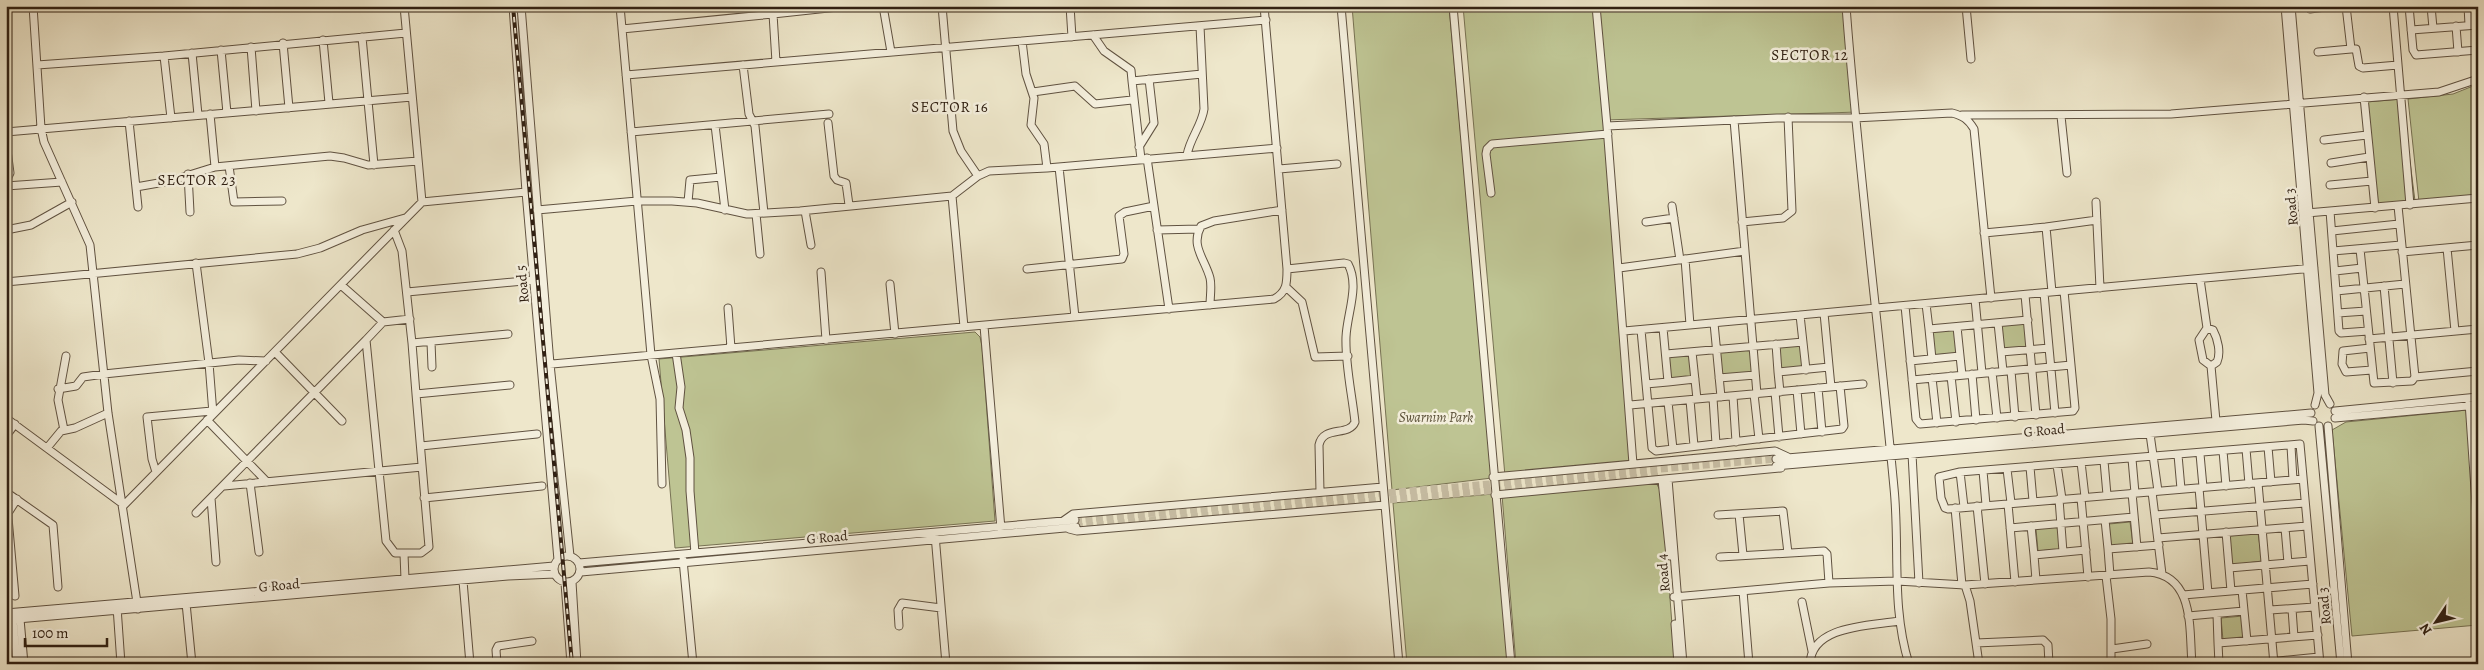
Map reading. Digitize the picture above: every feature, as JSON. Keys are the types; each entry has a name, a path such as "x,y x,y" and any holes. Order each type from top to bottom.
{"street":[{"path":"33,6 41,128 44,142 90,246 108,413 118,483 124,505 138,605"},
{"path":"404,6 422,202"},
{"name":"Road 5","path":"512,6 556,563"},
{"name":"Road 5","path":"521,6 550,364 570,556"},
{"path":"620,6 651,355 660,399 662,484"},
{"path":"622,29 772,10 847,6"},
{"path":"883,6 891,52"},
{"path":"942,6 953,131 961,151 978,176"},
{"path":"1070,6 1072,36"},
{"path":"541,365 1274,299 1280,296 1286,287 1287,269 1264,6"},
{"path":"1341,6 1399,664"},
{"path":"1453,6 1511,664"},
{"path":"1596,6 1608,130 1633,464"},
{"path":"1846,6 1854,118 1877,308 1898,532 1898,621 1909,664"},
{"path":"1966,6 1971,59"},
{"name":"Road 3","path":"2285,6 2297,102"},
{"name":"Road 3","path":"2291,6 2297,102 2312,268 2325,395 2330,404"},
{"path":"2310,8 2333,6"},
{"path":"2346,6 2351,48"},
{"path":"2404,6 2393,7 2410,204"},
{"path":"2409,6 2413,50 2416,55 2478,50"},
{"path":"2431,6 2433,28"},
{"path":"2468,6 2469,25"},
{"path":"772,10 776,62"},
{"path":"626,75 1266,20"},
{"path":"2411,30 2478,25"},
{"path":"1187,155 1190,138 1203,115 1200,26"},
{"path":"2456,26 2458,52"},
{"path":"37,65 164,56 283,43 406,33"},
{"path":"1093,35 1104,51 1131,70 1132,100 1139,147 1144,159 1154,206 1169,309"},
{"path":"362,37 374,165"},
{"path":"323,40 329,104"},
{"path":"1022,41 1026,74 1033,92 1032,125 1044,144 1047,168"},
{"path":"283,43 289,108"},
{"path":"250,47 256,110"},
{"path":"2318,52 2351,48 2356,49 2359,66 2363,68 2398,65"},
{"path":"221,50 227,113"},
{"path":"192,53 198,116"},
{"path":"164,56 170,118"},
{"path":"743,65 749,114 753,121 760,214 760,254"},
{"path":"1132,81 1202,74"},
{"path":"1139,147 1154,123 1149,79"},
{"path":"1491,193 1486,154 1489,146 1608,130 1788,117 1854,118 1952,113 1962,115 2061,116 2172,114 2448,90 2478,79"},
{"path":"1033,92 1074,86 1095,104 1132,100"},
{"path":"6,132 412,97"},
{"path":"2364,97 2375,208"},
{"path":"210,114 215,167"},
{"path":"632,132 829,114"},
{"path":"1962,115 1974,129 1991,298"},
{"path":"2061,116 2067,173"},
{"path":"1742,222 1783,218 1792,211 1788,117"},
{"path":"1734,120 1759,439"},
{"path":"129,121 138,207"},
{"path":"828,123 834,176 837,180 846,183 849,205"},
{"path":"715,125 725,210"},
{"path":"2324,140 2367,135"},
{"path":"6,142 10,172 6,181"},
{"path":"537,210 637,201 688,202 725,210 760,214 806,211 849,205 952,196 978,176 989,171 1047,168 1277,148"},
{"path":"136,186 170,181 215,167 330,156 374,165 418,161"},
{"path":"2331,163 2369,157"},
{"path":"1278,169 1337,164"},
{"path":"229,166 234,202 282,201"},
{"path":"1059,167 1075,317"},
{"path":"188,174 190,212"},
{"path":"688,202 690,180 721,177"},
{"path":"2330,185 2372,181"},
{"path":"6,186 62,182"},
{"path":"124,505 212,413 275,352 422,202 526,192"},
{"path":"952,196 964,327"},
{"path":"2307,213 2478,198"},
{"path":"6,230 32,225 72,202"},
{"path":"2096,202 2100,288"},
{"path":"1026,269 1122,259 1124,254 1119,216 1125,212 1154,206"},
{"path":"1672,206 1682,259 1690,325"},
{"path":"2398,206 2415,377"},
{"path":"1157,230 1199,229 1201,226 1214,221 1282,210"},
{"path":"806,211 811,245"},
{"path":"2330,211 2340,332 2368,330"},
{"path":"6,282 312,251 362,230 408,217"},
{"path":"1646,222 1674,218"},
{"path":"1984,233 2097,220"},
{"path":"2332,231 2399,224"},
{"path":"2046,227 2049,348 2055,413"},
{"path":"1199,229 1198,250 1210,279 1210,305"},
{"path":"366,340 386,541 392,551 404,554 421,553 429,547 421,446 402,251 394,230"},
{"path":"2333,251 2447,248 2478,245"},
{"path":"2447,248 2455,331"},
{"path":"2360,249 2374,383 2412,381 2415,377 2478,371"},
{"path":"1619,268 1745,251"},
{"path":"196,263 209,362 212,413"},
{"path":"1287,269 1344,263 1349,266 1353,300 1346,337 1355,422 1349,429 1329,433 1321,439 1319,445 1320,492"},
{"path":"1624,331 2312,268"},
{"name":"Road 3","path":"2312,268 2318,393 2315,405"},
{"path":"2335,271 2362,268"},
{"path":"821,272 826,340"},
{"path":"2200,279 2207,328 2198,340 2203,360 2211,366 2216,421"},
{"path":"407,292 534,280"},
{"path":"341,284 384,322"},
{"path":"890,284 895,334"},
{"path":"2336,291 2405,284"},
{"path":"2384,286 2393,383"},
{"path":"1286,287 1302,302 1315,357 1348,356"},
{"path":"1905,306 1917,422 1920,424 1956,422 2036,415 2075,410 2064,291"},
{"path":"2025,294 2036,415"},
{"path":"1974,299 1982,374"},
{"path":"1926,304 1932,359"},
{"path":"728,308 731,348"},
{"path":"2338,313 2366,311"},
{"path":"1824,313 1831,387"},
{"path":"1800,315 1806,370"},
{"path":"196,513 384,322 410,319"},
{"path":"1929,329 2028,320"},
{"path":"1714,323 1721,397"},
{"path":"1998,323 2003,372"},
{"path":"984,326 1001,530"},
{"path":"1957,326 1962,375"},
{"path":"1663,328 1668,382"},
{"path":"2207,328 2213,330 2216,335 2219,353 2217,362 2211,366"},
{"path":"2369,339 2478,329"},
{"path":"1641,330 1652,448 1656,451 1842,430 1844,426 1840,386"},
{"path":"412,343 508,334"},
{"path":"431,342 432,368"},
{"path":"1666,354 1803,342"},
{"path":"1776,344 1779,437"},
{"path":"2001,352 2049,348"},
{"path":"2370,348 2343,351 2342,364 2346,372 2372,370"},
{"path":"275,352 342,421"},
{"path":"1692,352 1695,380 1693,400 1694,446"},
{"path":"676,353 681,387 679,408 686,430 690,458 690,490 695,553"},
{"path":"64,430 58,406 58,389 66,356"},
{"path":"1910,361 1960,356"},
{"path":"58,389 76,386 83,377 104,374 209,362 266,361"},
{"path":"1912,380 2071,365"},
{"path":"1778,372 1829,367"},
{"path":"2011,371 2015,416"},
{"path":"1992,372 1997,418"},
{"path":"1972,374 1976,420"},
{"path":"1719,378 1755,375"},
{"path":"1951,376 1956,422"},
{"path":"1932,378 1936,423"},
{"path":"1646,384 1695,380"},
{"path":"1630,405 1863,384"},
{"path":"416,394 510,385"},
{"path":"1818,388 1822,432"},
{"path":"1797,390 1801,434"},
{"path":"1733,396 1736,442"},
{"path":"2335,415 2469,402 2478,397"},
{"path":"1712,398 1716,444"},
{"path":"1668,402 1673,449"},
{"path":"2322,402 2330,404 2335,415 2328,426 2316,423 2311,412 2315,405 2322,402"},
{"path":"2469,402 2478,405"},
{"path":"2469,402 2478,534"},
{"name":"G Road","path":"1776,462 2311,412"},
{"path":"46,448 64,430 75,428 108,413"},
{"path":"156,472 152,459 147,417 212,413"},
{"path":"6,418 124,505"},
{"path":"207,420 267,482"},
{"name":"Road 3","path":"2316,423 2341,664"},
{"name":"G Road","path":"1890,452 1912,454 2150,434 2316,423"},
{"path":"6,436 15,424"},
{"name":"Road 3","path":"2328,426 2348,664"},
{"path":"421,446 537,434"},
{"path":"2150,434 2153,456 2155,515 2162,574"},
{"path":"2249,664 2320,660 2300,444 2200,454 2153,456 1960,472 1939,477 1943,506 1948,509 2303,479"},
{"path":"2290,446 2294,480"},
{"path":"2268,447 2271,482"},
{"path":"2246,449 2249,484"},
{"path":"1493,476 1775,451 1788,461 1776,470 1495,495"},
{"path":"2223,452 2226,486"},
{"path":"1912,454 1920,582"},
{"path":"2200,454 2201,511 2208,593"},
{"path":"2178,455 2181,489"},
{"path":"2132,459 2137,547"},
{"path":"2104,460 2107,495"},
{"path":"2081,462 2083,521 2088,577"},
{"path":"2057,465 2063,552"},
{"path":"224,486 422,467"},
{"path":"2030,467 2033,502"},
{"path":"2007,469 2015,582"},
{"path":"1983,471 1986,505"},
{"path":"1960,472 1964,507"},
{"name":"Road 4","path":"1665,480 1683,664"},
{"path":"250,483 259,552"},
{"path":"2258,483 2274,662"},
{"path":"424,498 542,486"},
{"path":"1383,487 1073,514 1063,524 1077,531 1385,505"},
{"path":"6,492 52,525 58,587"},
{"path":"210,498 216,562"},
{"path":"15,596 8,513 17,499"},
{"path":"2155,515 2305,503"},
{"path":"1977,506 1985,584"},
{"path":"1955,508 1963,585 1970,601 1979,664"},
{"path":"1718,515 1783,511 1788,553"},
{"path":"1739,514 1743,555"},
{"path":"2010,528 2134,517"},
{"path":"2106,520 2111,619 2111,664"},
{"name":"G Road","path":"580,572 683,558 695,553 1075,524"},
{"path":"2031,526 2036,580"},
{"path":"2108,549 2137,547 2159,541 2203,534 2307,526"},
{"path":"2285,528 2288,563"},
{"path":"2226,532 2231,591"},
{"path":"935,535 946,664"},
{"name":"G Road","path":"579,563 683,558 935,535"},
{"path":"2034,555 2086,550"},
{"path":"1720,557 1826,552 1829,583"},
{"path":"404,554 405,579"},
{"path":"570,556 579,563 580,572 568,582 555,574 556,563 570,556"},
{"path":"683,558 693,664"},
{"path":"2229,568 2310,561"},
{"name":"G Road","path":"13,620 138,605 185,597 405,579 556,563"},
{"path":"1676,597 1829,583 1897,581 1963,585 2149,572 2162,574 2170,578 2183,595 2188,616 2192,664"},
{"name":"G Road","path":"138,605 186,606 463,580 555,574"},
{"path":"463,580 470,664"},
{"path":"568,582 571,664"},
{"path":"568,582 577,664"},
{"path":"2183,595 2313,584"},
{"path":"2242,590 2247,641"},
{"path":"1743,591 1750,664"},
{"path":"185,597 192,664"},
{"name":"Road 4","path":"1676,597 1678,664"},
{"path":"1802,602 1812,651 1810,664"},
{"path":"899,626 898,610 902,603 941,608"},
{"path":"117,607 121,664"},
{"name":"G Road","path":"6,613 117,607"},
{"path":"2270,610 2314,607"},
{"path":"2292,609 2294,637"},
{"path":"2188,616 2244,611"},
{"path":"2217,614 2219,664"},
{"path":"13,620 17,664"},
{"path":"13,620 24,664"},
{"path":"1812,651 1825,637 1835,631 1898,621"},
{"path":"2218,643 2318,635"},
{"path":"6,638 15,638"},
{"path":"1976,643 2043,640 2048,645 2050,664"},
{"path":"497,664 496,650 498,646 532,641"},
{"path":"2112,649 2147,644"}],"green space":[{"name":"Swarnim Park","path":"1352,6 1449,6 1492,478 1392,490"},
{"path":"1463,6 1847,6 1858,112 1605,120 1632,466 1505,476"},
{"path":"2478,84 2478,197 2419,202 2408,99 2453,94"},
{"path":"2402,99 2415,201 2377,205 2366,102"},
{"path":"2026,322 2028,347 2002,349 2000,325"},
{"path":"1956,329 1958,353 1933,355 1930,331"},
{"path":"975,332 980,337 982,346 995,521 675,548 659,359"},
{"path":"1801,344 1803,368 1780,369 1778,346"},
{"path":"1750,348 1752,373 1722,375 1720,351"},
{"path":"1690,353 1692,377 1671,379 1669,355"},
{"path":"2467,410 2478,575 2478,625 2352,636 2332,430 2346,422"},
{"path":"1654,479 1662,494 1675,664 1516,664 1502,495"},
{"path":"1493,494 1508,664 1407,664 1393,503"},
{"path":"2130,522 2133,544 2111,546 2109,524"},
{"path":"2058,527 2060,549 2038,551 2036,529"},
{"path":"2258,533 2262,561 2232,565 2229,536"},
{"path":"2243,616 2245,637 2223,640 2221,618"}],"tunnel":[{"path":"1075,520 1776,459"},
{"path":"1076,527 1661,476"}],"railway":[{"path":"513,6 572,664"}],"district":[{"name":"SECTOR 12","path":"1810,55"},
{"name":"SECTOR 16","path":"950,107"},
{"name":"SECTOR 23","path":"197,180"}]}
